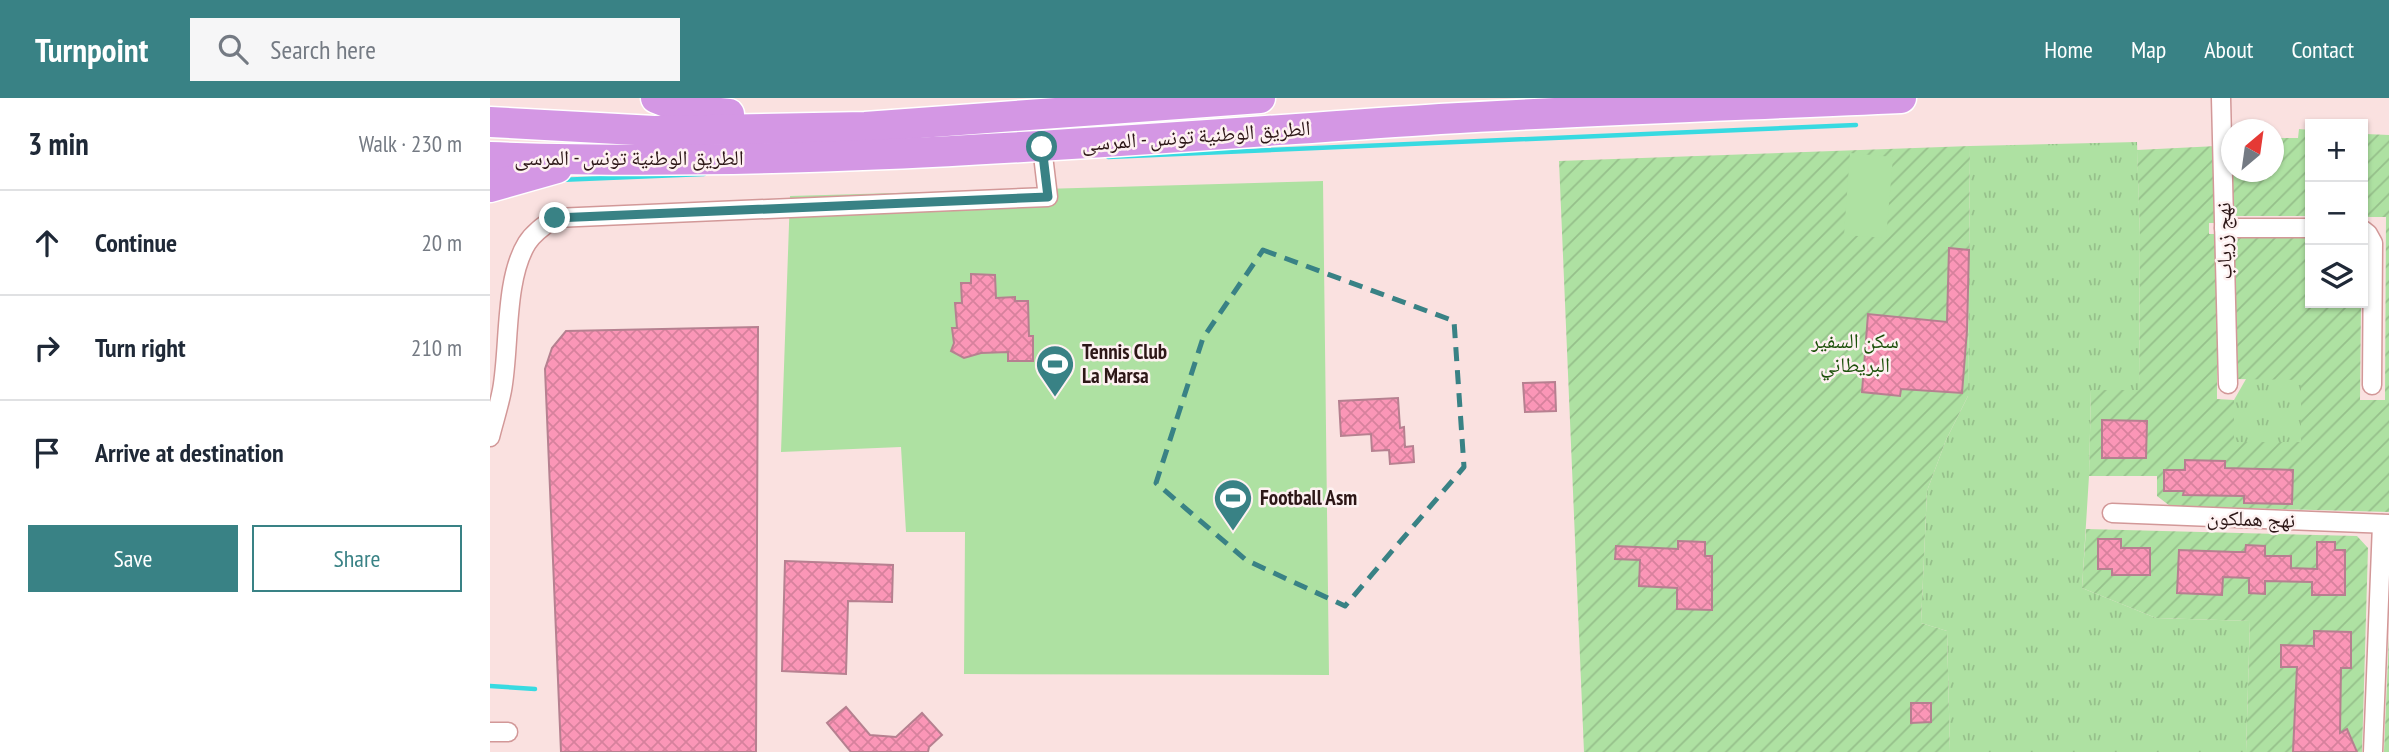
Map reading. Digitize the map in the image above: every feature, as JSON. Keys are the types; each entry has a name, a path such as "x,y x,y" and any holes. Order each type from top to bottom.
{"highway":[{"path":"656,98 684,109 865,127"},
{"name":"الطريق الوطنية تونس - المرسى","path":"490,122 654,131 865,127 1098,104 1259,98"},
{"name":"الطريق الوطنية تونس - المرسى","path":"490,157 581,160 789,158 1042,147 1444,119 1901,98"},
{"path":"490,187 581,160"}],"street":[{"name":"نهج زرياب","path":"2221,98 2228,384"},
{"path":"490,437 502,390 510,308 518,264 531,238 555,218 1048,197 1042,147"},
{"path":"2224,228 2305,228"},
{"path":"2368,234 2373,243 2372,385"},
{"name":"نهج هملكون","path":"2112,513 2386,524"},
{"path":"2373,752 2386,524"}],"highlighted area":[{"path":"1263,250 1454,321 1464,467 1345,606 1246,560 1156,483 1203,338"}],"green space":[{"path":"2299,129 2305,130 2305,216 2231,216 2231,182 2284,182 2284,138 2298,138"},
{"path":"2368,134 2389,135 2389,512 2170,506 2157,496 2157,476 2089,476 2091,390 2139,390 2140,236 2137,150 2217,146 2216,223 2209,223 2209,234 2217,234 2217,399 2234,400 2234,442 2301,442 2301,380 2234,379 2234,236 2305,237 2305,308 2361,308 2360,400 2385,400 2386,217 2368,217"},
{"path":"2137,142 2140,236 2139,391 2091,390 2082,588 2156,618 2250,621 2246,752 1950,752 1947,631 1921,623 1927,491 1946,440 1968,396 1970,146"},
{"name":"سكن السفير البريطاني","path":"1970,146 1968,396 1946,440 1927,491 1921,623 1947,631 1950,752 1584,752 1559,161"},
{"path":"1850,153 1893,157 1886,238 1844,235"},
{"name":"Tennis Club La Marsa","path":"1323,181 1329,675 964,674 965,532 906,532 901,447 781,452 790,196"},
{"path":"2246,379 2301,379 2301,443 2234,442 2234,400"},
{"path":"2086,529 2357,536 2368,548 2362,752 2246,752 2250,621 2156,618 2082,588"},
{"path":"2389,636 2389,752 2384,752"}],"building":[{"path":"1949,248 1969,250 1962,393 1901,389 1900,396 1862,392 1868,314 1947,322"},
{"path":"971,274 995,275 996,298 1015,297 1015,301 1028,301 1033,361 1008,361 1008,352 981,353 964,358 951,351 954,343 952,328 957,328 955,303 962,303 961,283 971,283"},
{"path":"758,327 756,752 561,752 545,369 552,348 566,331"},
{"path":"1555,382 1556,411 1525,412 1523,383"},
{"path":"1398,398 1400,428 1404,427 1405,447 1413,446 1414,462 1390,464 1389,450 1372,451 1371,434 1341,436 1339,401"},
{"path":"2102,420 2147,421 2146,458 2102,458"},
{"path":"2185,460 2225,461 2225,468 2293,470 2292,504 2244,503 2244,496 2183,495 2184,491 2164,491 2164,470 2185,470"},
{"path":"2098,539 2121,539 2121,548 2150,548 2150,575 2112,575 2112,569 2098,569"},
{"path":"1678,541 1705,542 1705,556 1712,556 1712,610 1677,609 1677,588 1639,586 1640,560 1615,559 1616,546 1678,549"},
{"path":"2317,542 2335,542 2335,550 2345,550 2345,595 2312,595 2312,582 2265,581 2265,594 2249,593 2249,578 2223,577 2222,595 2177,593 2179,550 2245,552 2246,545 2265,546 2265,556 2291,556 2291,568 2317,569"},
{"path":"785,561 893,565 892,602 848,601 846,674 782,671"},
{"path":"2314,631 2351,632 2351,668 2341,668 2340,733 2347,729 2357,752 2293,752 2297,667 2281,667 2281,645 2314,646"},
{"path":"1911,703 1931,703 1931,722 1911,723"},
{"path":"846,707 870,735 896,737 922,713 942,735 929,747 928,752 851,752 827,723"}],"waterway":[{"path":"1108,157 1856,125"},
{"path":"559,180 704,174"},
{"path":"490,686 535,689"}],"place":[{"name":"Tennis Club La Marsa","path":"1055,398"},
{"name":"Football Asm","path":"1233,532"}],"route":[{"path":"555,218 1048,197 1042,147"}]}
